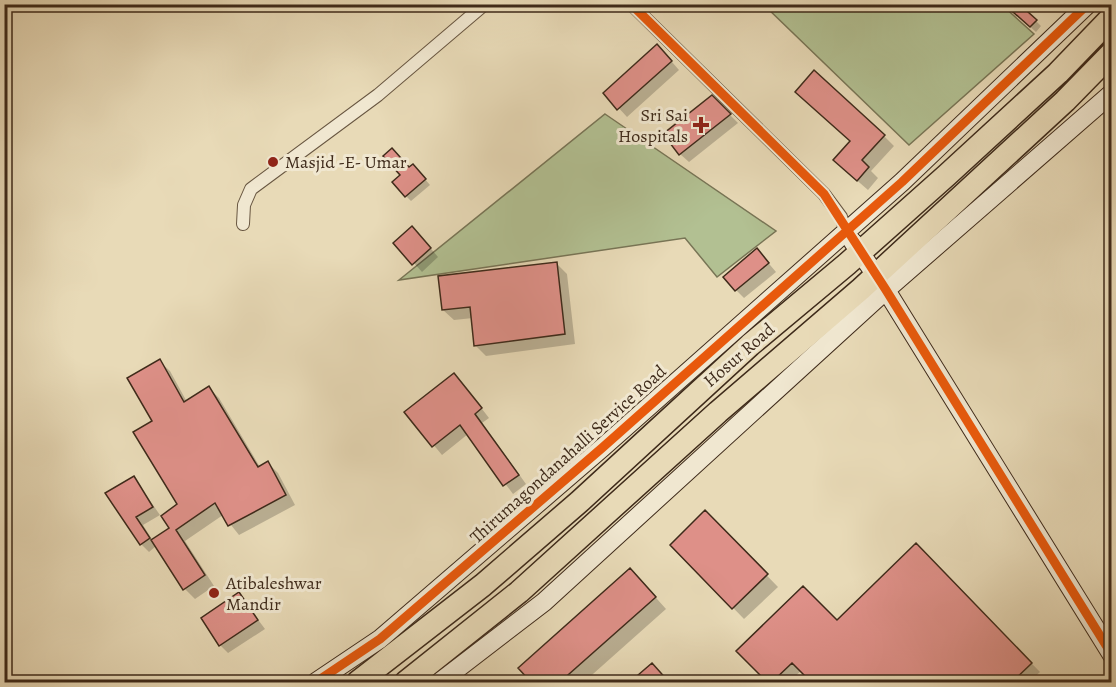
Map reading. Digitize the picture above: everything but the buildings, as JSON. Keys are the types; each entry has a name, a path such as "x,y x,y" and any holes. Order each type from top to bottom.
{"highway":[{"name":"Hosur Road","path":"358,682 492,577 579,502 750,345 860,252 1058,73 1112,17"},
{"name":"Hosur Road","path":"406,682 467,636 555,561 718,412 881,282 1112,53"}],"street":[{"path":"243,224 244,205 251,189 378,95 485,4"},
{"path":"631,4 824,194 841,217 841,236 860,252 881,282 1112,655"},
{"name":"Thirumagondanahalli Service Road","path":"316,682 380,639 462,570 902,182 1088,4"},
{"path":"440,682 544,602 881,282 1112,93"}],"green space":[{"path":"764,5 1002,5 1034,34 909,145"},
{"path":"605,114 776,231 717,277 685,238 399,280"}],"cycle path":[{"path":"631,4 824,194 1112,655"},
{"path":"316,682 380,639 602,448 902,182 1088,4"}],"place":[{"name":"Sri Sai Hospitals","path":"701,125"},
{"name":"Masjid -E- Umar","path":"273,162"},
{"name":"Atibaleshwar Mandir","path":"214,593"}]}
